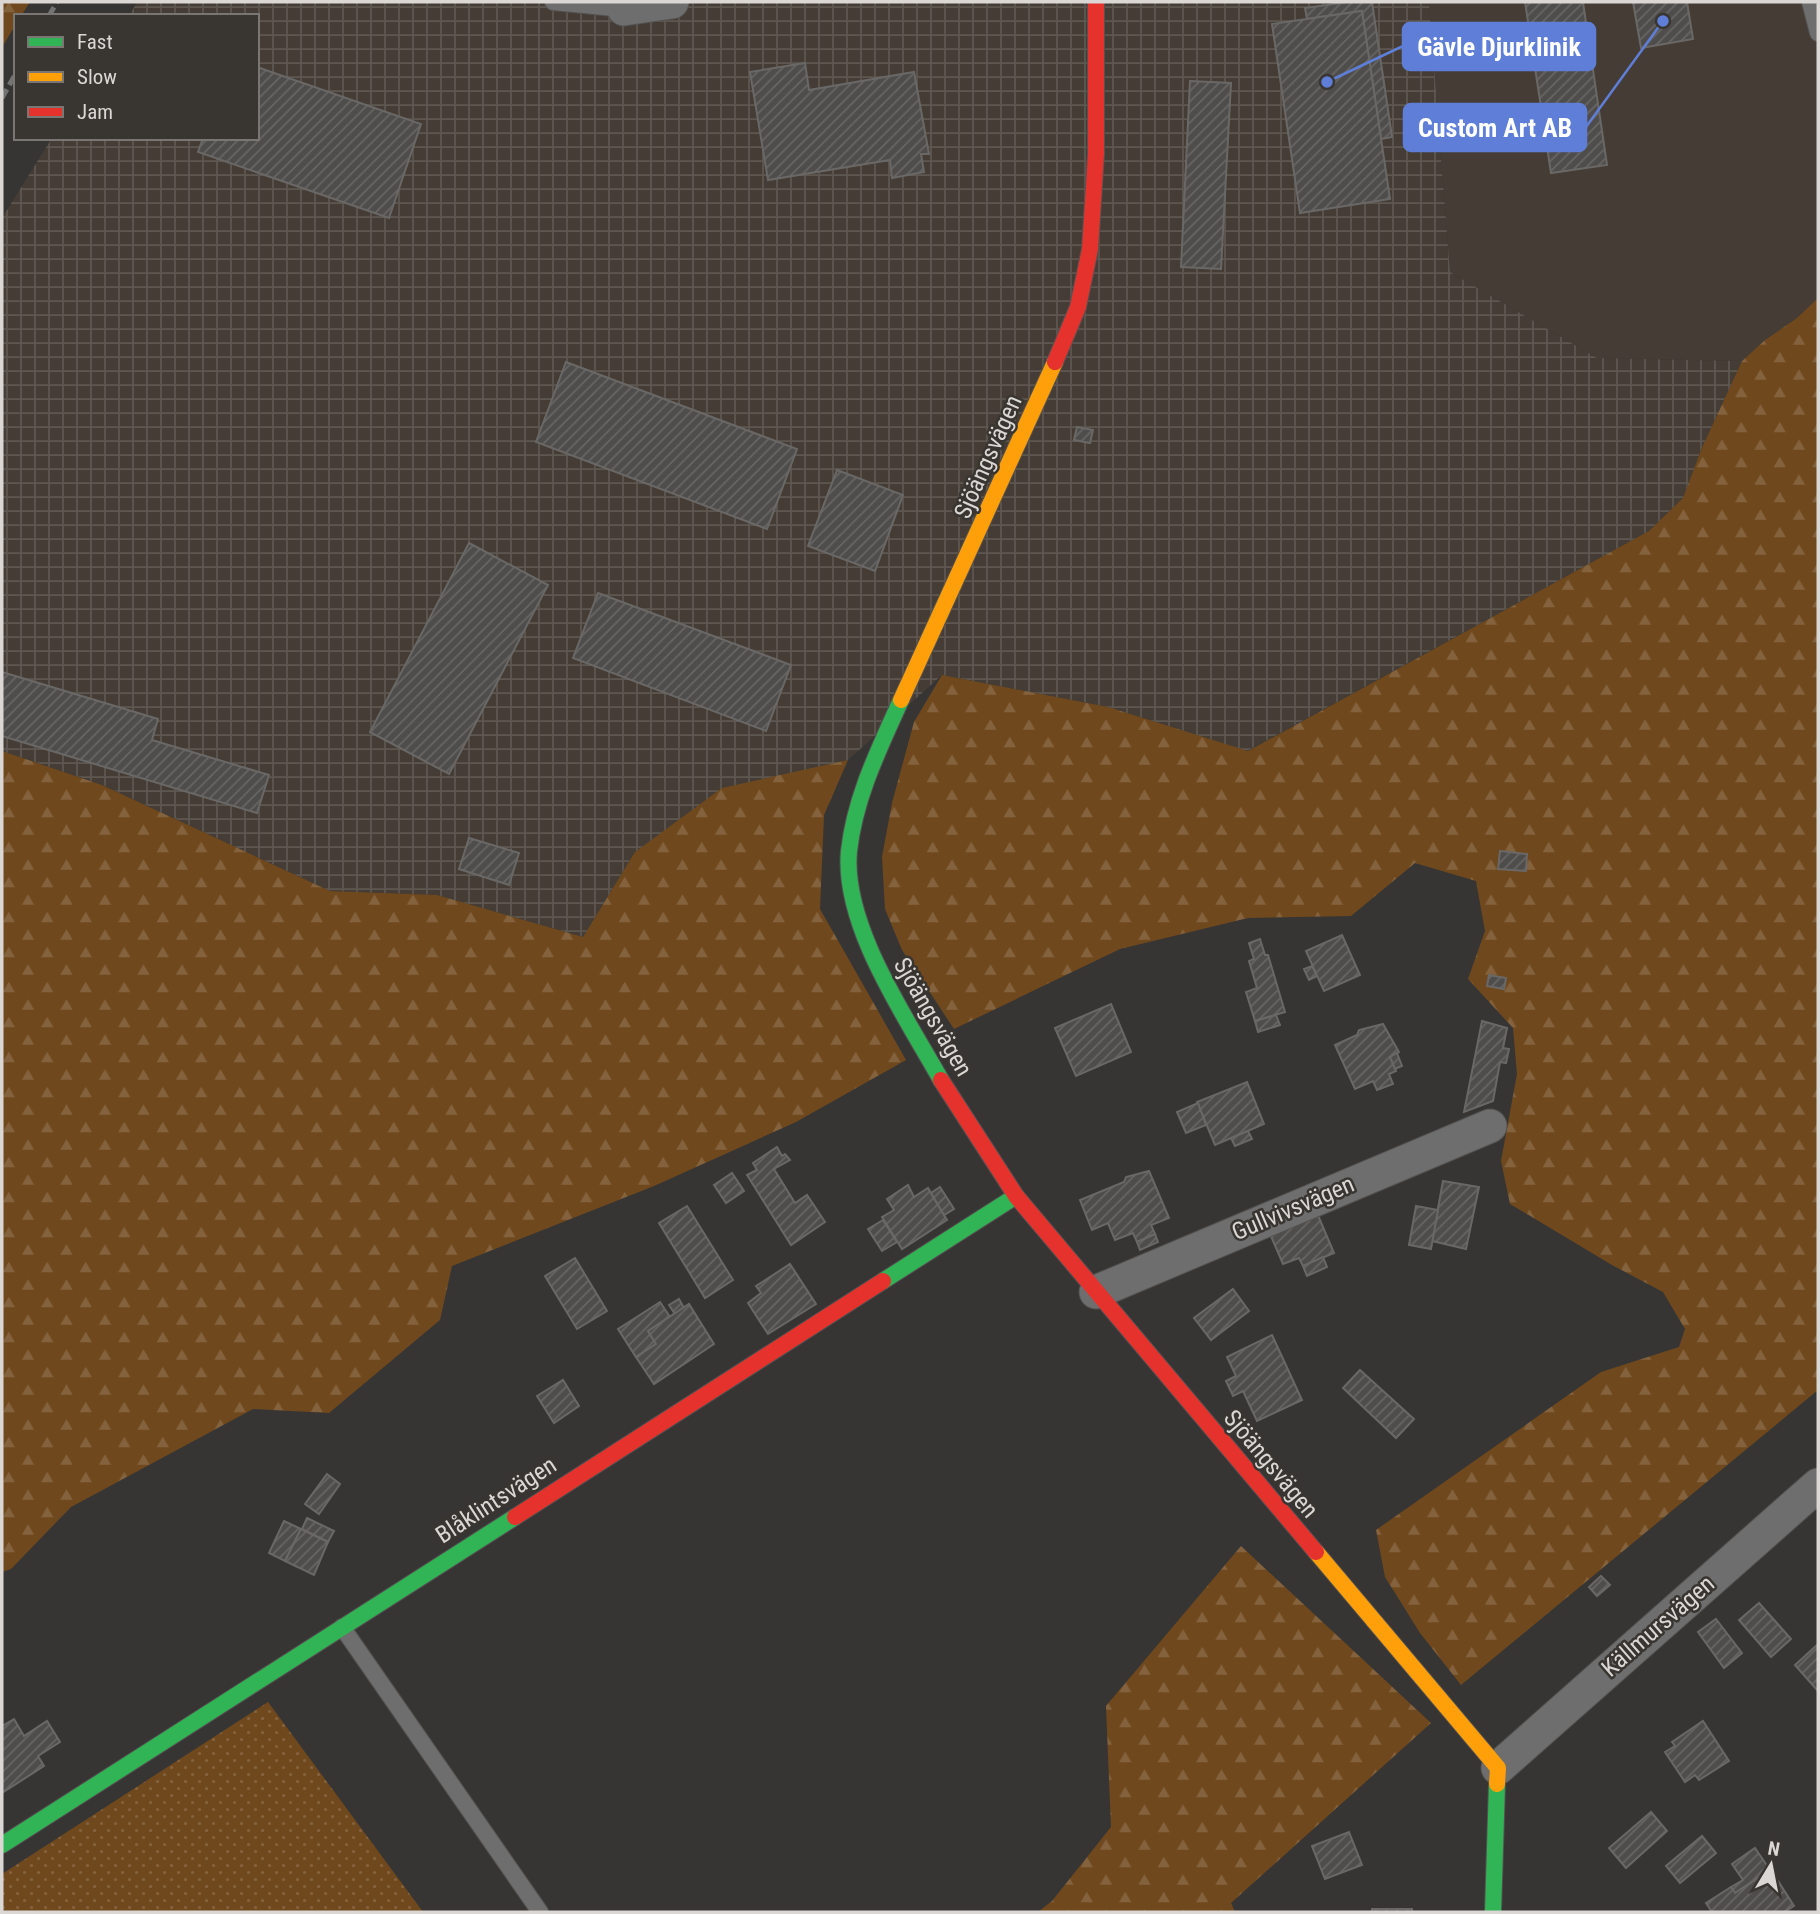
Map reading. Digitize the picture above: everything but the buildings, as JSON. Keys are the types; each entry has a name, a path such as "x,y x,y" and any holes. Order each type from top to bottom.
{"street":[{"path":"624,9 673,2"},
{"name":"Sjöängsvägen","path":"1096,2 1096,154 1090,249 1078,307 1026,431 870,768 858,804 849,852 850,885 856,912 875,961 943,1083 1016,1196 1498,1768"},
{"name":"Gullvivsvägen","path":"1096,1292 1490,1126"},
{"name":"Blåklintsvägen","path":"2,1844 1016,1196"},
{"name":"Källmursvägen","path":"1498,1768 1818,1485"},
{"path":"1493,1912 1498,1768"}],"lane":[{"path":"552,2 624,9"},
{"path":"1810,2 1818,33"},
{"path":"342,1627 540,1912"}],"shaded area":[{"path":"137,2 1429,2 1450,272 1597,358 1742,361 1701,450 1683,498 1649,531 1247,751 1108,707 942,675 848,760 722,789 635,852 583,937 437,895 330,891 103,785 2,751 2,218 51,140 259,140 259,14 130,14"},
{"path":"1429,2 1818,2 1818,298 1742,361 1597,358 1450,272"}],"green space":[{"path":"2,2 30,2 22,14 14,14 14,27 2,47"},
{"path":"1818,298 1818,1390 1461,1685 1420,1633 1385,1577 1376,1530 1601,1372 1679,1347 1685,1329 1663,1292 1510,1204 1501,1161 1517,1074 1513,1028 1468,979 1485,931 1476,881 1415,863 1351,916 1248,918 1120,949 954,1029 902,950 885,909 882,857 892,803 914,722 942,675 1108,707 1248,751 1649,531 1683,498 1701,450 1742,361"},
{"path":"2,751 102,785 330,891 437,895 583,937 635,852 722,788 848,760 824,815 820,909 906,1060 796,1122 654,1186 452,1266 440,1320 329,1413 253,1409 71,1507 11,1569 2,1572"},
{"path":"1241,1546 1431,1723 1231,1903 1235,1912 1038,1912 1052,1901 1111,1827 1106,1706"},
{"path":"268,1702 423,1912 2,1912 2,1874"}],"railway":[{"path":"50,14 57,2"},
{"path":"2,98 14,77"}],"traffic: fast":[{"path":"901,700 869,774 857,812 849,851 850,880 856,909 879,970 941,1080"},
{"path":"883,1281 1016,1196"},
{"path":"2,1845 515,1517"},
{"path":"1493,1912 1497,1784"}],"traffic: slow":[{"path":"901,700 1055,362"},
{"path":"1316,1552 1498,1768 1497,1784"}],"traffic: jam":[{"path":"1055,362 1078,307 1090,249 1096,154 1096,2"},
{"path":"941,1080 1016,1196 1316,1552"},
{"path":"515,1517 883,1281"}],"place":[{"name":"Custom Art AB","path":"1663,21"},
{"name":"Gävle Djurklinik","path":"1327,82"}]}
